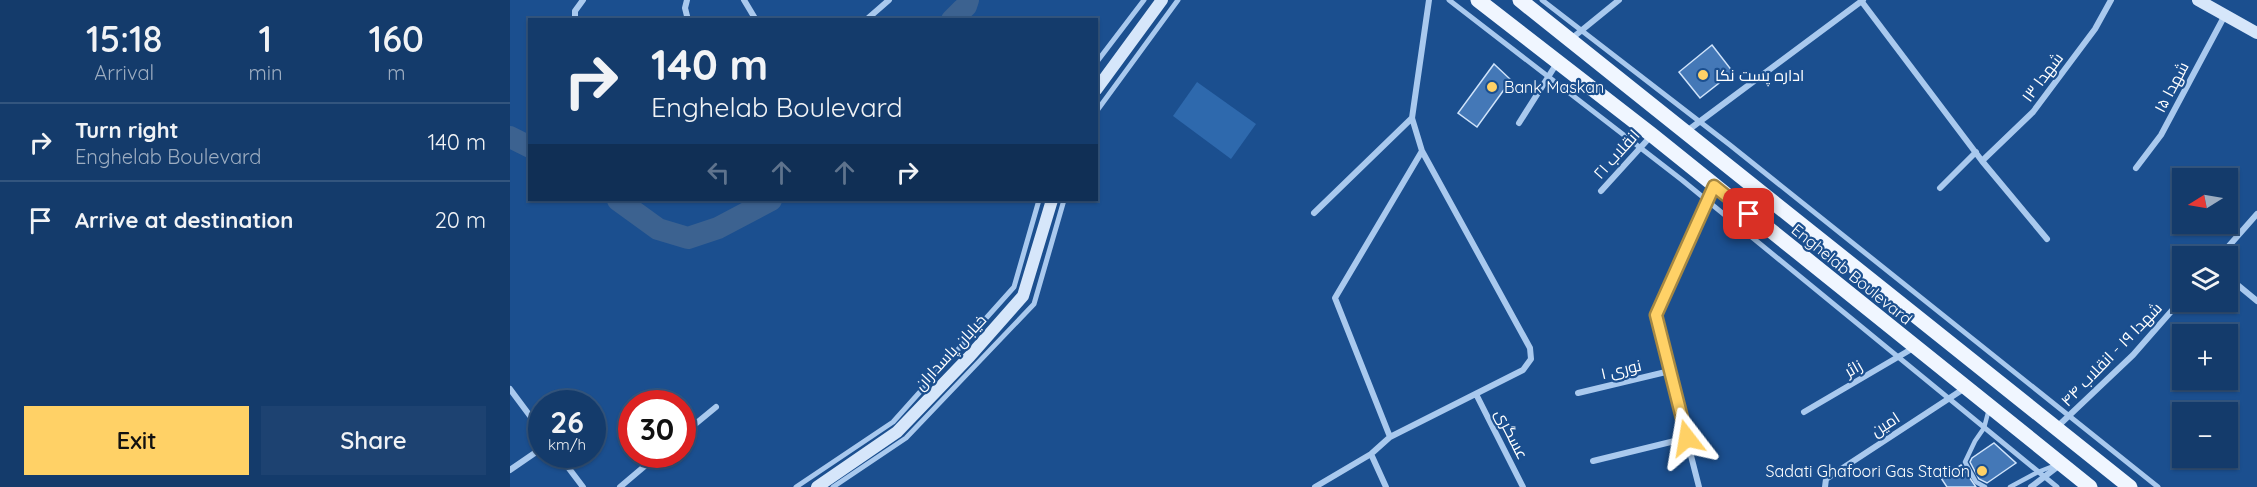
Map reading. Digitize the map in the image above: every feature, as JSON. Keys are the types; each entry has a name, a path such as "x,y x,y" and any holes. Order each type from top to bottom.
{"main road":[{"path":"1098,87 1162,0"},
{"name":"Enghelab Boulevard","path":"1478,0 1652,135 2090,487"},
{"name":"Enghelab Boulevard","path":"1521,0 1576,35 1687,131 2130,487"},
{"path":"2198,0 2257,33"},
{"name":"خیابان پاسداران","path":"818,487 897,432 970,356 1023,296 1052,201"},
{"path":"1853,298 1860,297 1866,292 1869,284 1867,277"}],"street":[{"path":"575,18 576,11 583,0"},
{"path":"687,0 685,8 688,18"},
{"path":"744,0 755,18"},
{"path":"868,18 889,0"},
{"path":"1098,60 1144,0"},
{"path":"1098,109 1178,0"},
{"path":"1315,487 1371,454 1390,437 1523,370 1531,359 1530,348 1422,152 1412,118 1429,0"},
{"path":"1449,0 1708,201 2057,487"},
{"path":"1542,0 1576,35 1700,122 2158,487"},
{"path":"1576,35 1619,0"},
{"name":"شهدا ۱۳","path":"1982,161 2033,112 2095,29 2111,0"},
{"path":"1687,131 1863,1 1982,161 2047,239"},
{"name":"شهدا ۱۵","path":"2136,168 2161,135 2225,15"},
{"path":"1520,123 1558,62"},
{"path":"1314,213 1412,118"},
{"name":"انقلاب ۲۱","path":"1600,191 1652,135"},
{"path":"1390,437 1335,298 1422,152"},
{"path":"1940,188 1976,152"},
{"path":"1699,487 1656,315 1714,186"},
{"path":"796,487 893,422 1014,287 1039,201"},
{"path":"833,487 906,438 1034,304 1065,201"},
{"path":"2229,246 2257,214"},
{"path":"2238,285 2257,301"},
{"name":"شهدا ۱۹ - انقلاب ۴۴","path":"2057,427 2133,355 2172,310"},
{"name":"زائر","path":"1804,412 1915,347"},
{"name":"نوری ۱","path":"1578,393 1670,371"},
{"name":"امین","path":"1825,487 1826,479 1966,388"},
{"path":"510,389 528,413"},
{"name":"عسگری","path":"1476,393 1523,487"},
{"path":"696,423 716,407"},
{"path":"1593,461 1687,438"},
{"path":"1371,454 1386,487"},
{"path":"510,470 528,458"},
{"path":"2031,487 2061,464"},
{"path":"569,468 583,487"},
{"path":"620,487 642,468"}],"lane":[{"path":"1985,487 1976,482 1965,462 1984,428 1989,406"},
{"path":"2010,487 2038,472 2061,464"}],"shaded area":[{"path":"1197,82 1256,124 1231,159 1173,116"}],"building":[{"path":"1712,45 1733,72 1700,98 1679,72"},
{"path":"1494,64 1511,80 1477,127 1458,113"},
{"path":"1994,443 2016,463 1987,483 1979,479 1970,462 1972,458"},
{"path":"1961,465 1976,487 1947,487 1941,478"}],"waterway":[{"path":"954,18 966,6 968,0"},
{"path":"510,137 528,146"},
{"path":"619,201 658,229 688,238 718,228 769,201"}],"place":[{"name":"اداره پست نکا","path":"1703,75"},
{"name":"Bank Maskan","path":"1492,87"},
{"name":"Sadati Ghafoori Gas Station","path":"1982,471"}],"route":[{"path":"1687,438 1656,315 1714,186 1749,214"}]}
